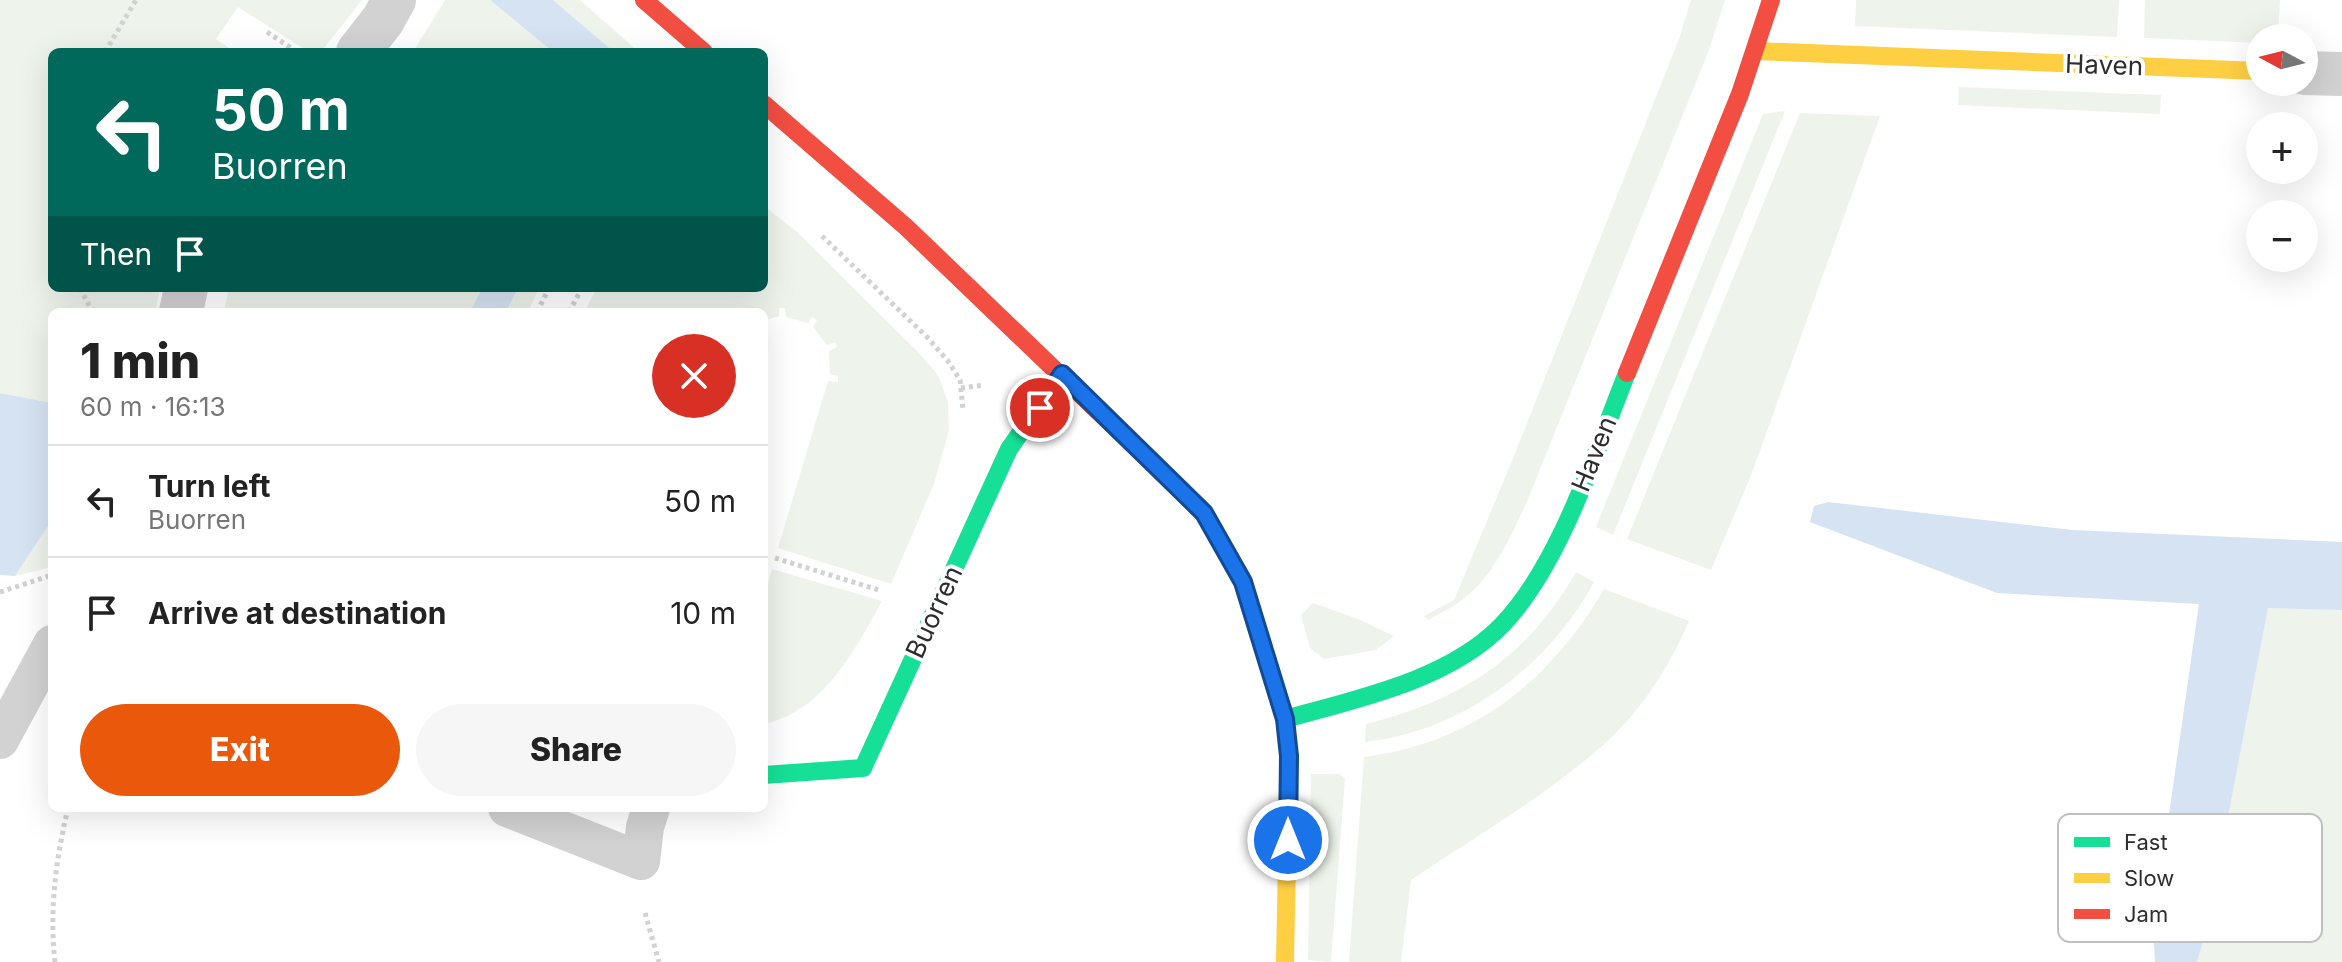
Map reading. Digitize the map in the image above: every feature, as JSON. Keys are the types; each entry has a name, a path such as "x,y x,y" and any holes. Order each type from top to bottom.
{"street":[{"path":"361,48 394,0"},
{"path":"644,0 699,48"},
{"name":"Haven","path":"1285,719 1364,698 1420,678 1467,652 1501,626 1540,576 1568,520 1756,51 1771,0"},
{"name":"Haven","path":"1756,51 2246,70"},
{"path":"2318,73 2342,74"},
{"path":"768,107 906,227 1204,513 1243,582 1285,719 1289,784 1285,962"},
{"name":"Buorren","path":"768,775 863,768 1009,449 1062,374"}],"lane":[{"path":"0,740 48,651"},
{"path":"517,812 641,861 650,812"}],"path":[{"path":"107,48 136,0"},
{"path":"267,32 291,48"},
{"path":"814,229 948,361 960,380 963,422"},
{"path":"961,388 980,385"},
{"path":"775,558 887,592"},
{"path":"0,592 48,576"},
{"path":"55,962 51,931 54,884 67,812"}],"shaded area":[{"path":"0,0 362,0 324,48 303,48 238,7 216,39 229,48 48,48 48,292 159,292 156,308 48,308 48,402 0,393"},
{"path":"445,0 490,0 548,48 415,48"},
{"path":"553,0 580,0 634,48 609,48"},
{"path":"1691,0 1725,0 1709,50 1526,504 1500,556 1483,580 1462,600 1428,620 1424,616 1454,600 1679,39"},
{"path":"1856,0 2119,0 2117,37 1855,26"},
{"path":"2145,0 2280,0 2279,24 2246,24 2246,42 2144,38"},
{"path":"1959,87 2161,95 2160,114 1958,105"},
{"path":"1785,111 1613,535 1596,527 1763,114"},
{"path":"1800,113 1880,116 1752,473 1711,570 1627,539"},
{"path":"768,209 797,232 918,352 938,375 948,402 949,430 934,484 891,584 778,548 828,381 838,382 838,376 830,374 829,351 837,347 835,342 827,345 813,327 817,320 812,317 808,323 786,317 785,308 779,308 779,316 768,320 768,308 586,308 595,292 768,292"},
{"path":"228,292 480,292 472,308 225,308"},
{"path":"516,292 537,292 530,308 508,308"},
{"path":"48,526 48,568 15,576"},
{"path":"772,569 882,601 848,658 820,693 804,707 768,723 768,584"},
{"path":"1576,572 1594,582 1575,613 1527,667 1499,690 1435,724 1365,742 1366,724 1432,702 1461,688 1513,652 1536,629"},
{"path":"1604,589 1689,621 1653,688 1616,733 1580,765 1411,880 1401,962 1349,962 1364,757 1403,750 1439,738 1504,703 1559,653"},
{"path":"1313,603 1394,636 1376,650 1324,659 1310,648 1301,615"},
{"path":"2268,607 2342,610 2342,962 2197,962 2203,942 2322,942 2322,814 2229,814"},
{"path":"1311,774 1340,774 1345,779 1331,962 1308,960"}],"water":[{"path":"490,0 553,0 609,48 548,48"},
{"path":"480,292 516,292 508,308 472,308"},
{"path":"0,393 48,402 48,526 15,576 0,575"},
{"path":"1828,502 2072,530 2342,542 2342,610 2268,608 2229,814 2169,814 2199,604 1997,593 1810,522 1814,506"},
{"path":"2154,942 2203,942 2197,962 2155,962"}],"traffic: fast":[{"path":"1285,719 1371,695 1429,674 1480,644 1502,625 1523,600 1559,539 1627,373"},
{"path":"768,775 863,768 1009,449 1062,374"}],"traffic: slow":[{"path":"1756,51 2246,70"},
{"path":"1246,593 1285,719 1289,756 1285,962"}],"traffic: jam":[{"path":"644,0 699,48"},
{"path":"1627,373 1740,94 1771,0"},
{"path":"768,107 906,227 1204,513 1243,582 1246,593"}],"route":[{"path":"1040,408 1062,374 1204,513 1243,582 1285,719 1289,756 1288,840"}]}
